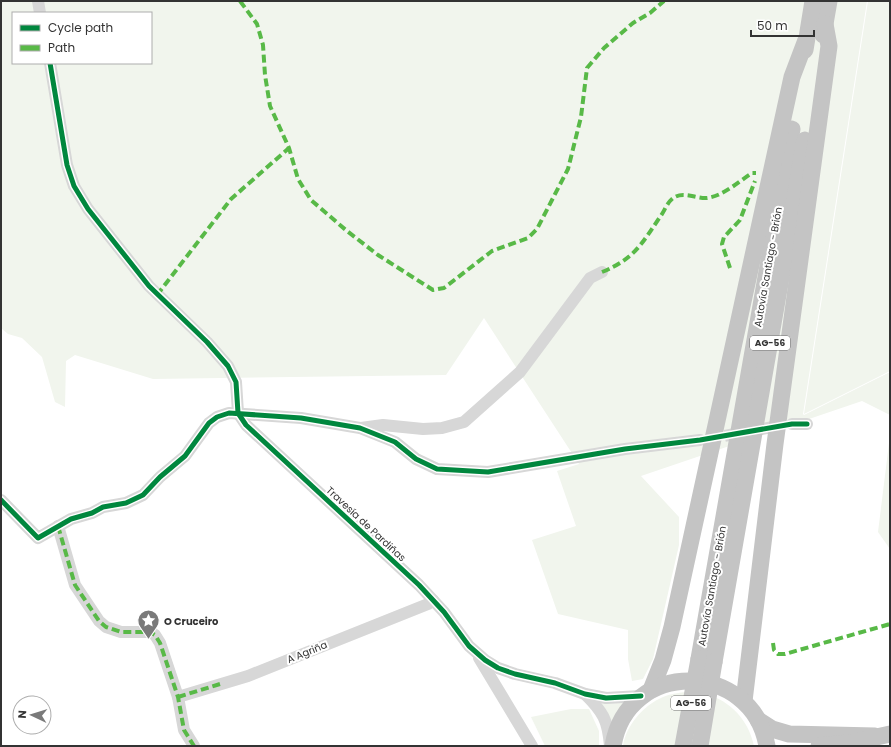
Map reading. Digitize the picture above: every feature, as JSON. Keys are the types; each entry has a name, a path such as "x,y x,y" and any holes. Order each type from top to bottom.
{"highway":[{"name":"Autovía Santiago - Brión","path":"700,746 707,660 813,1"},
{"name":"Autovía Santiago - Brión","path":"683,746 707,660 829,1"},
{"path":"744,701 775,444 829,46 825,24"},
{"path":"612,746 615,735 625,714 646,693 663,660 672,627 792,77 806,40"},
{"path":"646,693 674,681 699,680 723,687 744,701 758,720 767,746"},
{"path":"758,720 772,729 789,734 883,735"},
{"path":"819,746 849,743 883,735"}],"street":[{"path":"38,1 40,12"},
{"path":"50,64 67,165 74,186 88,209 149,286 207,342 228,366 236,382 238,413"},
{"path":"360,428 384,425 423,429 442,428 464,422 520,372 590,278 602,272"},
{"path":"1,500 38,538 70,519 92,513 103,507 126,504 136,500 185,456 209,423 217,417 229,413 301,418 360,428 395,442 416,459 437,469 488,472 625,449 700,440"},
{"name":"Travesía de Pardiñas","path":"238,413 246,425 433,600 476,653"},
{"path":"792,424 807,424"},
{"path":"58,526 75,584 99,621 111,629 121,632 150,632 155,635 160,643 169,666 178,697 184,730 194,746"},
{"name":"A Agriña","path":"178,697 248,676 428,604 433,600"},
{"path":"476,653 491,664 506,671 555,683 585,694 615,699 646,693"},
{"path":"476,653 532,746"},
{"path":"585,694 599,708 605,718 612,746"}],"shaded area":[{"path":"1,1 867,1 803,414 804,415 890,372 890,415 862,401 641,476 679,517 679,545 653,659 643,679 632,681 628,659 628,630 558,614 532,540 576,526 557,471 579,464 484,318 446,375 153,379 75,355 66,361 65,407 55,402 42,357 22,338 8,334 1,328"},
{"path":"868,1 890,1 890,371 804,414"},
{"path":"890,435 890,549 878,532"},
{"path":"685,692 699,692 706,694 715,697 731,707 738,713 748,728 754,746 623,746 632,723 643,710 663,697"},
{"path":"601,701 626,702 612,722"},
{"path":"571,709 589,709 599,731 599,746 545,746 531,717"}],"tunnel":[{"path":"707,439 784,425"}],"marked path":[{"path":"240,1 257,24 263,45 265,75 270,106 289,148 298,179 311,200 378,255 433,290 444,288 492,251 528,238 537,229 568,169 581,117 587,68 604,48 633,23 650,13 664,1"},
{"path":"157,295 231,199 289,148"},
{"path":"602,272 622,262 636,250 669,203 676,196 685,195 703,198 713,197 725,192 752,173 756,173"},
{"path":"730,268 722,244 724,237 740,220 755,181"},
{"path":"58,526 75,585 99,621 106,627 121,632 150,632 155,635 160,643 178,697 184,730 194,746"},
{"path":"773,643 774,650 778,654 785,654 890,624"},
{"path":"178,697 220,684"}],"cycle path":[{"path":"50,64 67,165 74,186 88,209 149,286 207,342 228,366 236,382 238,413 246,425 419,585 444,612 469,646 485,660 498,668 515,674 555,683 585,694 606,698 641,696"},
{"path":"1,500 38,538 71,519 92,513 103,507 126,503 143,495 160,477 185,456 209,423 217,417 229,413 301,418 360,428 395,442 416,459 437,469 488,472 625,449 700,440 792,424 807,424"}],"place":[{"name":"O Cruceiro","path":"148,640"}]}
